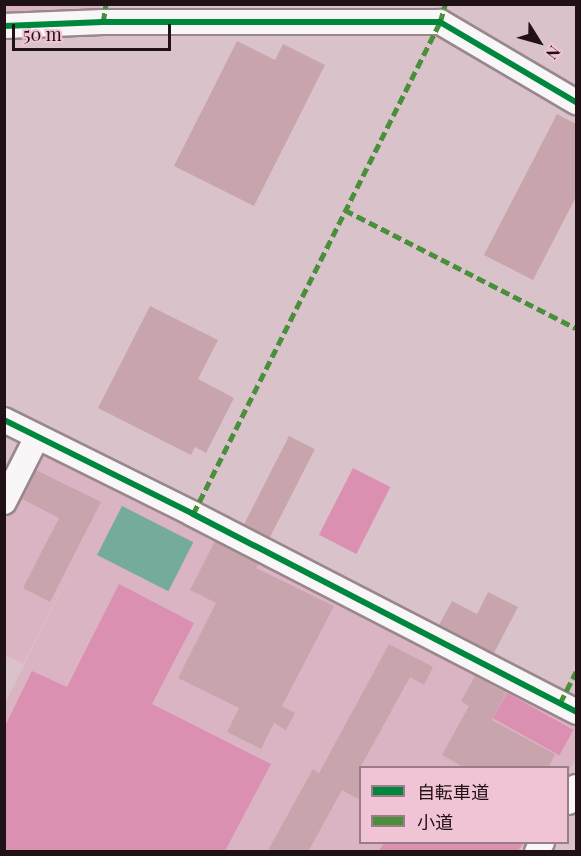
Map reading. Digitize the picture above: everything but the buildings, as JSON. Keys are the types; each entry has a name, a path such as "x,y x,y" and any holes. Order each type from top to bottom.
{"street":[{"path":"4,26 103,22 440,22 576,102"},
{"path":"4,420 193,514 576,712"},
{"path":"4,502 38,437"}],"shaded area":[{"path":"4,5 100,5 100,12 4,12"},
{"path":"40,449 576,728 576,758 569,771 569,766 359,766 359,844 525,844 520,851 5,851 5,703 79,555 23,664 5,655 4,519"},
{"path":"353,468 390,487 356,554 319,535"},
{"path":"122,506 193,542 168,591 97,555"},
{"path":"119,584 194,623 152,704 271,764 225,851 5,851 5,726 32,671 67,687"},
{"path":"507,693 573,730 559,755 493,718"},
{"path":"383,844 522,844 518,851 379,851"}],"marked path":[{"path":"103,22 106,4"},
{"path":"193,514 440,22 445,4"},
{"path":"345,210 576,328"},
{"path":"560,703 576,672"}],"cycle path":[{"path":"4,26 103,22 440,22 576,102"},
{"path":"4,420 193,514 576,712"}]}
